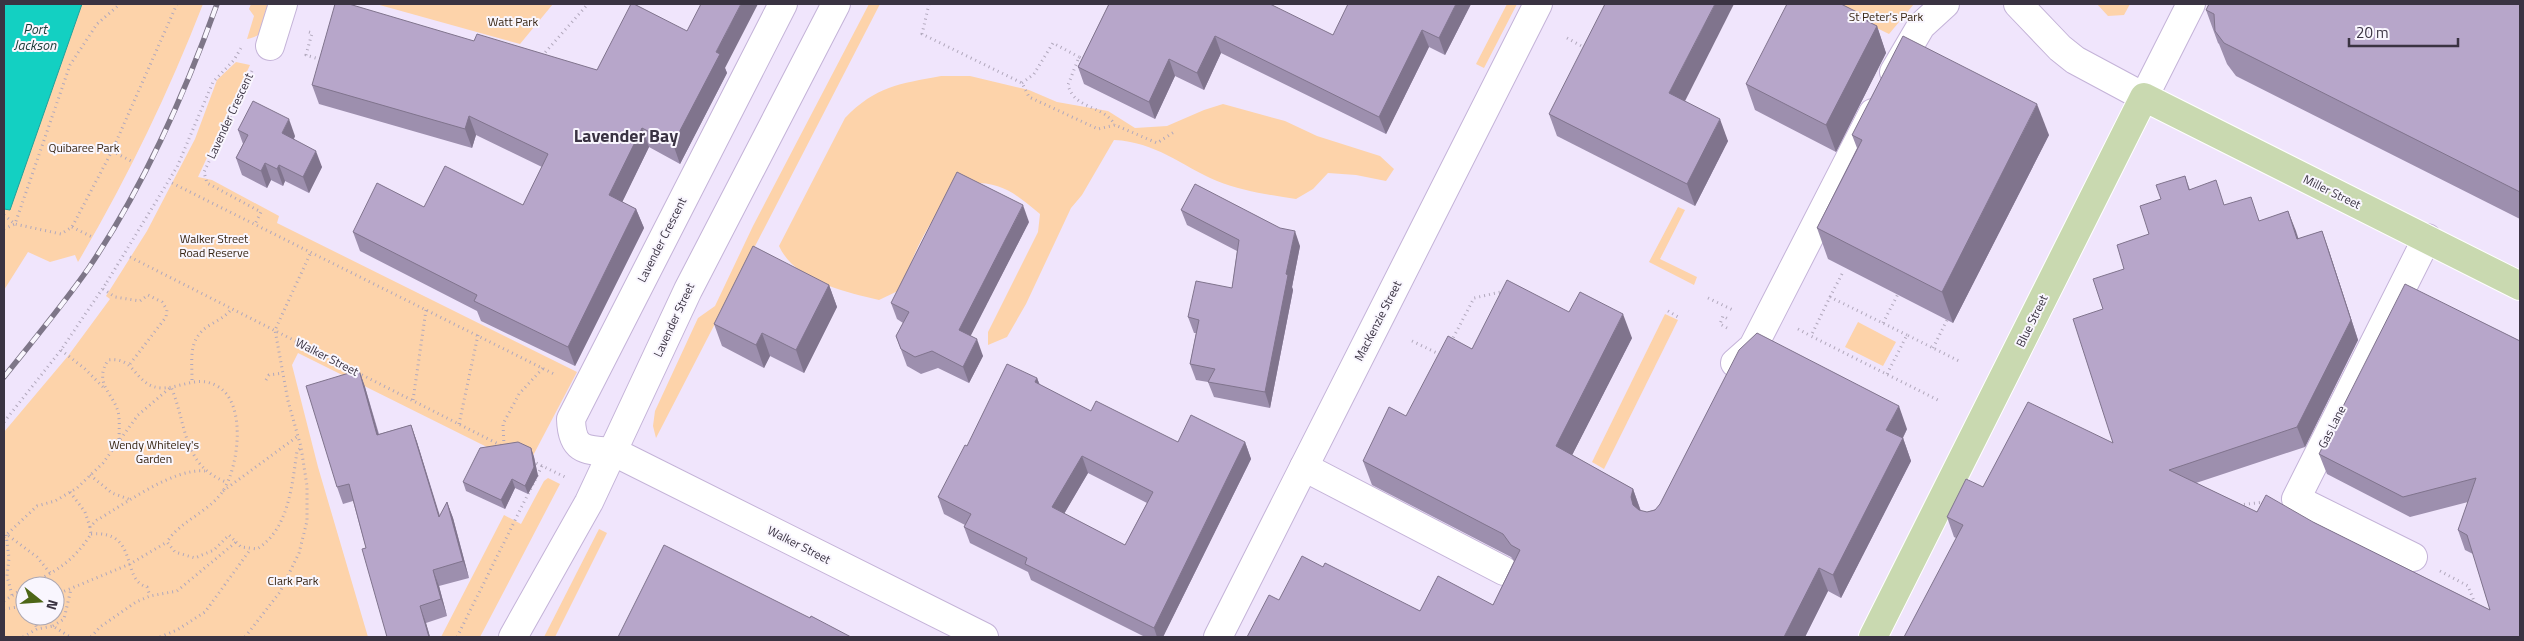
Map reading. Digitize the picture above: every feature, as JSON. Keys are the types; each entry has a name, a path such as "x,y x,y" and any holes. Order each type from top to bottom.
{"main road":[{"name":"Miller Street","path":"2144,97 2520,286"},
{"name":"Blue Street","path":"1873,637 2144,97"}],"street":[{"path":"263,55 283,4"},
{"name":"Lavender Crescent","path":"614,452 587,450 579,446 573,438 571,419 782,4"},
{"name":"Lavender Street","path":"513,637 568,543 614,452 688,290 836,4"},
{"name":"MacKenzie Street","path":"1218,637 1538,4"},
{"path":"1729,376 1753,347 1906,48 1926,20 1945,4"},
{"path":"2018,4 2060,48 2075,60 2144,97"},
{"name":"Blue Street","path":"2144,97 2191,4"},
{"name":"Gas Lane","path":"2296,499 2427,238"},
{"name":"Walker Street","path":"614,452 984,637"},
{"path":"1304,468 1504,571"},
{"path":"2296,499 2413,557"}],"path":[{"path":"4,229 15,224 70,65 97,24 120,4"},
{"path":"4,215 15,224 61,234 72,227 112,151 177,4"},
{"path":"537,62 576,15 588,4"},
{"path":"929,4 922,34 1022,83 1029,97 1098,129 1115,125"},
{"path":"303,30 312,33 306,55 328,62"},
{"path":"1567,38 1590,51"},
{"path":"1022,83 1034,74 1053,43 1088,62"},
{"path":"4,422 61,350 103,289 178,167 214,82 234,60 241,48"},
{"name":"Lavender Crescent","path":"254,224 261,212 207,182 203,177 263,55"},
{"path":"1079,57 1068,85 1070,93 1076,100 1109,115 1115,125 1156,143 1174,132"},
{"path":"112,151 133,162"},
{"path":"172,183 587,390"},
{"path":"72,227 92,238"},
{"path":"245,637 280,592 300,554 307,521 307,486 301,447 288,400 275,330 311,252"},
{"name":"Walker Street","path":"130,257 510,450"},
{"path":"1843,272 1811,336 1940,401"},
{"path":"1448,348 1474,298 1507,291 1510,286"},
{"path":"103,289 115,297 140,301 148,295 162,302 167,310 166,317 130,364"},
{"path":"1883,323 1898,294"},
{"path":"1830,297 1959,361"},
{"path":"1708,298 1741,314"},
{"path":"192,380 192,345 200,331 229,313 232,308"},
{"path":"413,400 426,310"},
{"path":"1668,311 1678,317"},
{"path":"1932,348 1947,320"},
{"path":"459,424 478,335"},
{"path":"1887,374 1907,336"},
{"path":"1412,340 1444,356 1440,364"},
{"path":"61,350 85,369 106,390"},
{"path":"119,439 118,412 106,390 102,375 108,360 118,359 130,364 141,380 160,388 171,387 192,380 217,385 235,405 238,429 232,466 223,491"},
{"path":"504,446 503,424 519,394 543,368"},
{"path":"266,380 269,375 283,373"},
{"path":"5,536 37,506 70,492 90,475 103,463 138,415 171,387"},
{"path":"171,387 198,464 206,471 226,482"},
{"path":"65,591 130,564 167,542 171,535 223,491 298,436"},
{"path":"167,542 175,552 195,558 214,550 229,535 241,547 257,550 265,544 282,521 297,451 301,447"},
{"path":"530,460 567,478"},
{"path":"457,637 542,466"},
{"path":"90,527 97,520 173,477 195,470 206,471"},
{"path":"90,475 112,493 132,500"},
{"path":"46,576 75,557 91,534 85,512 70,492"},
{"path":"2236,506 2296,499"},
{"path":"91,534 100,534 116,540 125,547 135,579 140,585 147,587 150,596"},
{"path":"5,536 37,557 50,574"},
{"path":"5,536 9,558 8,576 12,595"},
{"path":"91,637 116,614 150,596 176,591 236,542"},
{"path":"160,637 177,630 205,612 250,550"},
{"path":"2413,557 2468,586 2478,613"},
{"path":"65,614 70,589"},
{"path":"4,601 15,593"},
{"path":"24,637 37,629 53,626 70,637"}],"green space":[{"name":"Quibaree Park","path":"82,4 203,4 176,71 146,136 78,262 75,255 50,262 28,252 4,290 4,209 9,210"},
{"path":"251,4 272,4 266,27 259,34 247,39 254,16 249,9"},
{"name":"Watt Park","path":"376,4 553,4 520,44"},
{"path":"869,4 880,4 656,438 653,426 655,411 698,318 715,306 753,226"},
{"path":"1507,4 1517,4 1484,68 1476,64"},
{"name":"St Peter's Park","path":"1828,4 1914,4 1889,34"},
{"path":"2097,4 2130,4 2124,15 2108,16"},
{"path":"236,62 250,65 198,177 212,180 279,216 277,223 577,372 527,467 298,353 292,365 318,467 368,637 4,637 4,432 68,356 110,299 106,296 147,231 195,139 217,80"},
{"path":"941,76 970,76 1029,90 1057,102 1108,111 1135,128 1167,126 1223,104 1285,121 1317,136 1380,156 1394,169 1386,181 1356,175 1328,173 1313,189 1296,199 1256,192 1217,181 1167,155 1143,145 1114,140 1082,195 1071,208 1026,304 1007,337 988,345 988,332 1038,232 1040,214 1005,189 987,184 963,183 942,207 926,232 907,273 902,289 879,300 837,289 809,276 786,258 779,246 845,118 867,99 889,88"},
{"path":"1678,207 1685,210 1660,259 1697,277 1694,285 1649,262"},
{"path":"1665,314 1678,320 1604,469 1592,462"},
{"path":"1858,322 1896,342 1883,366 1845,347"},
{"path":"548,478 560,484 480,637 441,637 504,515 521,524 544,481"},
{"path":"599,529 607,533 555,637 544,637"}],"water":[{"name":"Port Jackson","path":"4,4 82,4 10,210 4,209"}],"building":[{"path":"335,4 349,4 474,41 477,34 597,70 631,4 687,31 701,4 741,4 716,52 720,54 673,144 642,128 609,195 636,209 568,347 474,301 477,295 353,232 377,183 424,207 445,166 523,205 548,154 469,116 465,129 312,85"},
{"path":"1109,4 1270,4 1333,35 1348,4 1456,4 1439,38 1422,30 1379,117 1215,36 1197,73 1169,59 1149,102 1078,67"},
{"path":"1605,4 1715,4 1669,93 1720,119 1687,184 1549,114"},
{"path":"1787,4 1841,4 1869,18 1867,21 1877,26 1826,125 1746,84"},
{"path":"2209,4 2520,4 2520,192 2224,43 2215,31 2214,14 2206,10"},
{"path":"1903,36 2037,104 1942,292 1817,228 1862,140 1852,135"},
{"path":"253,101 289,119 282,133 316,151 303,177 279,165 277,169 265,163 261,171 236,158 248,135 238,130"},
{"path":"957,172 1023,205 959,330 977,339 963,367 932,351 915,357 901,349 896,336 909,312 891,303"},
{"path":"2185,176 2189,190 2216,180 2224,205 2251,197 2259,221 2288,211 2297,239 2322,231 2351,320 2297,427 2169,470 2257,512 2266,495 2313,522 2490,610 2467,535 2458,530 2476,478 2403,497 2319,454 2405,284 2520,341 2520,637 1904,637 1963,525 1947,517 1966,479 1983,487 2028,402 2113,443 2073,319 2103,309 2093,279 2124,269 2117,245 2149,234 2140,206 2161,199 2156,185"},
{"path":"1195,184 1280,228 1295,231 1265,392 1208,382 1215,369 1190,364 1199,320 1188,317 1196,281 1232,288 1239,240 1181,210"},
{"path":"753,246 829,285 796,350 762,333 756,345 714,324"},
{"path":"1507,280 1569,312 1580,292 1623,314 1556,446 1633,489 1631,497 1633,505 1639,510 1647,512 1655,510 1660,504 1739,350 1757,333 1899,406 1886,430 1903,438 1833,575 1819,568 1784,637 1247,637 1269,595 1279,600 1302,556 1323,567 1325,563 1420,611 1438,576 1493,605 1520,550 1511,545 1503,534 1363,461 1389,407 1406,416 1448,336 1472,349"},
{"path":"1007,364 1037,378 1035,382 1091,411 1096,401 1178,442 1191,415 1245,442 1154,628 1025,564 1027,558 964,527 971,514 938,497 965,445 967,446","holes":["1082,456 1153,492 1125,545 1052,507"]},
{"path":"359,370 377,435 411,425 439,517 447,502 463,561 433,570 441,599 420,606 429,637 387,637 362,549 366,548 349,484 337,487 306,386"},
{"path":"518,442 531,448 534,467 525,486 512,479 501,500 463,482 480,448"},
{"path":"664,545 810,618 811,616 851,637 618,637"}],"railway":[{"path":"4,377 78,283 127,206 161,141 191,73 217,4"}],"district":[{"name":"Lavender Bay","path":"626,136"}],"park label":[{"name":"Walker Street Road Reserve","path":"214,246"},
{"name":"Wendy Whiteley's Garden","path":"154,452"},
{"name":"Clark Park","path":"293,581"}]}
